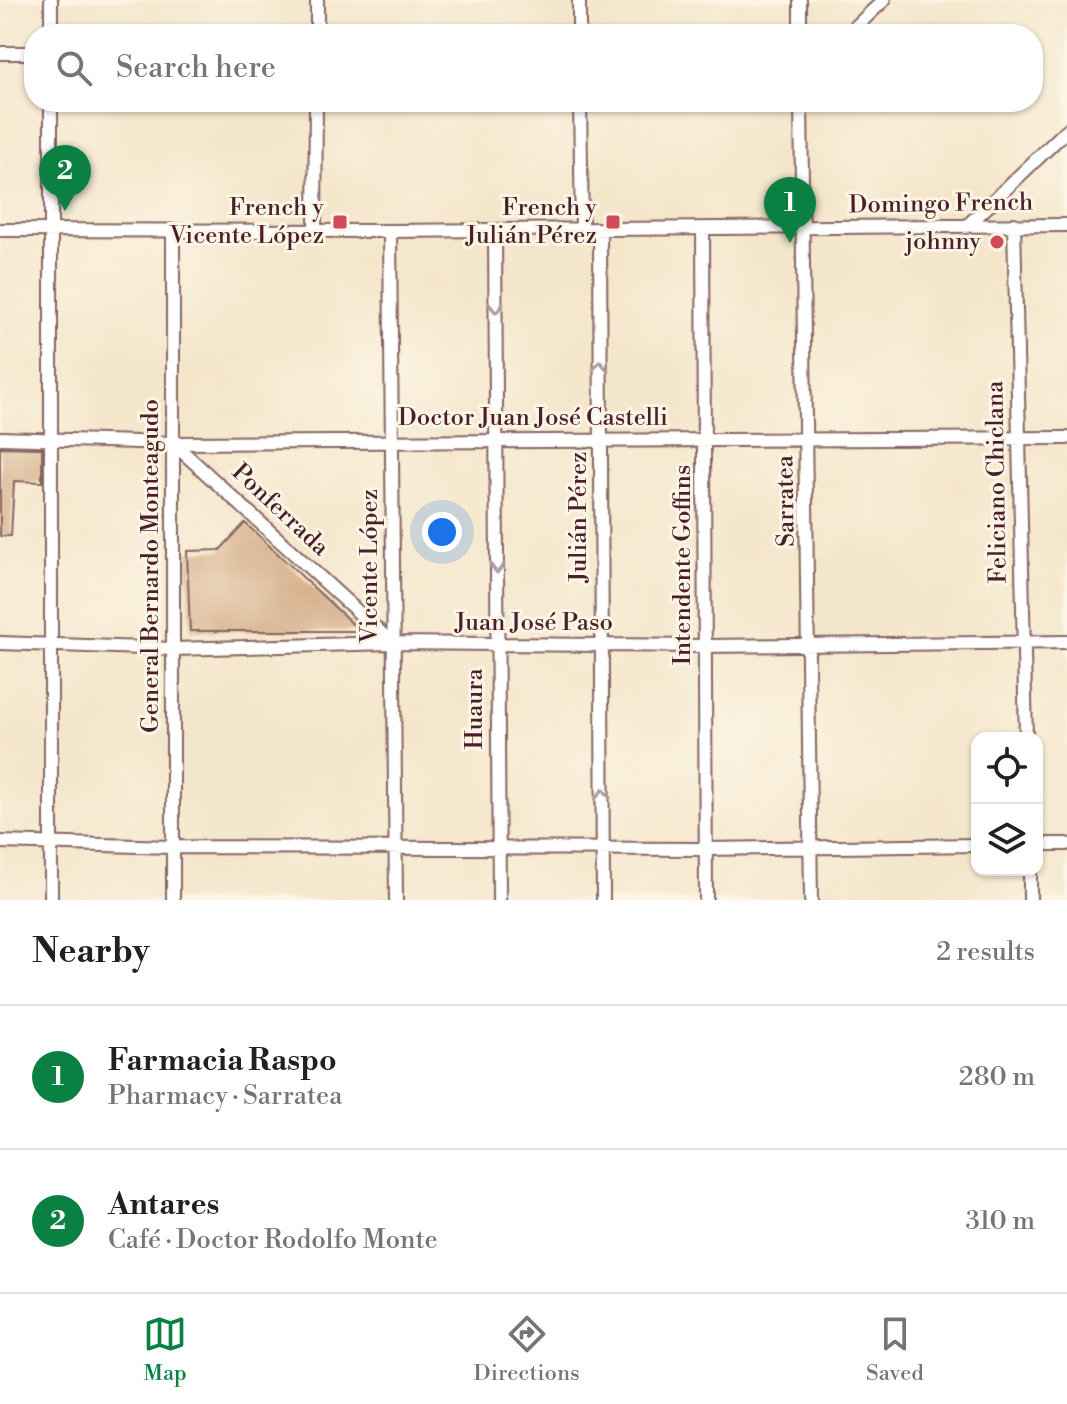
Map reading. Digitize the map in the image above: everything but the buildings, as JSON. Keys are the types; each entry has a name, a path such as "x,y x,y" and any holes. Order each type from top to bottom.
{"street":[{"path":"51,0 51,24"},
{"path":"317,0 317,24"},
{"path":"579,0 579,24"},
{"path":"800,0 800,24"},
{"path":"859,24 884,0"},
{"path":"0,53 24,53"},
{"path":"51,112 51,900"},
{"path":"315,231 316,112"},
{"path":"580,112 582,230"},
{"name":"Sarratea","path":"801,112 811,900"},
{"path":"966,227 1067,130"},
{"name":"Feliciano Chiclana","path":"1014,224 1026,732"},
{"name":"Domingo French","path":"0,230 390,231 1067,225"},
{"name":"Intendente Goffins","path":"703,229 706,900"},
{"name":"Huaura","path":"495,230 499,900"},
{"name":"Julián Pérez","path":"600,230 603,900"},
{"name":"Vicente López","path":"390,231 396,900"},
{"name":"General Bernardo Monteagudo","path":"173,232 173,900"},
{"name":"Doctor Juan José Castelli","path":"0,438 173,443 1067,438"},
{"name":"Ponferrada","path":"173,443 392,643"},
{"name":"Juan José Paso","path":"0,643 173,649 392,643 705,646 1067,642"},
{"path":"0,842 172,847 705,849 971,845"},
{"path":"1043,844 1067,844"},
{"path":"1030,876 1030,900"}],"place":[{"name":"Antares","path":"65,211"},
{"name":"French y Vicente López","path":"340,222"},
{"name":"French y Julián Pérez","path":"613,222"},
{"name":"johnny","path":"997,242"},
{"name":"Farmacia Raspo","path":"790,243"}]}
